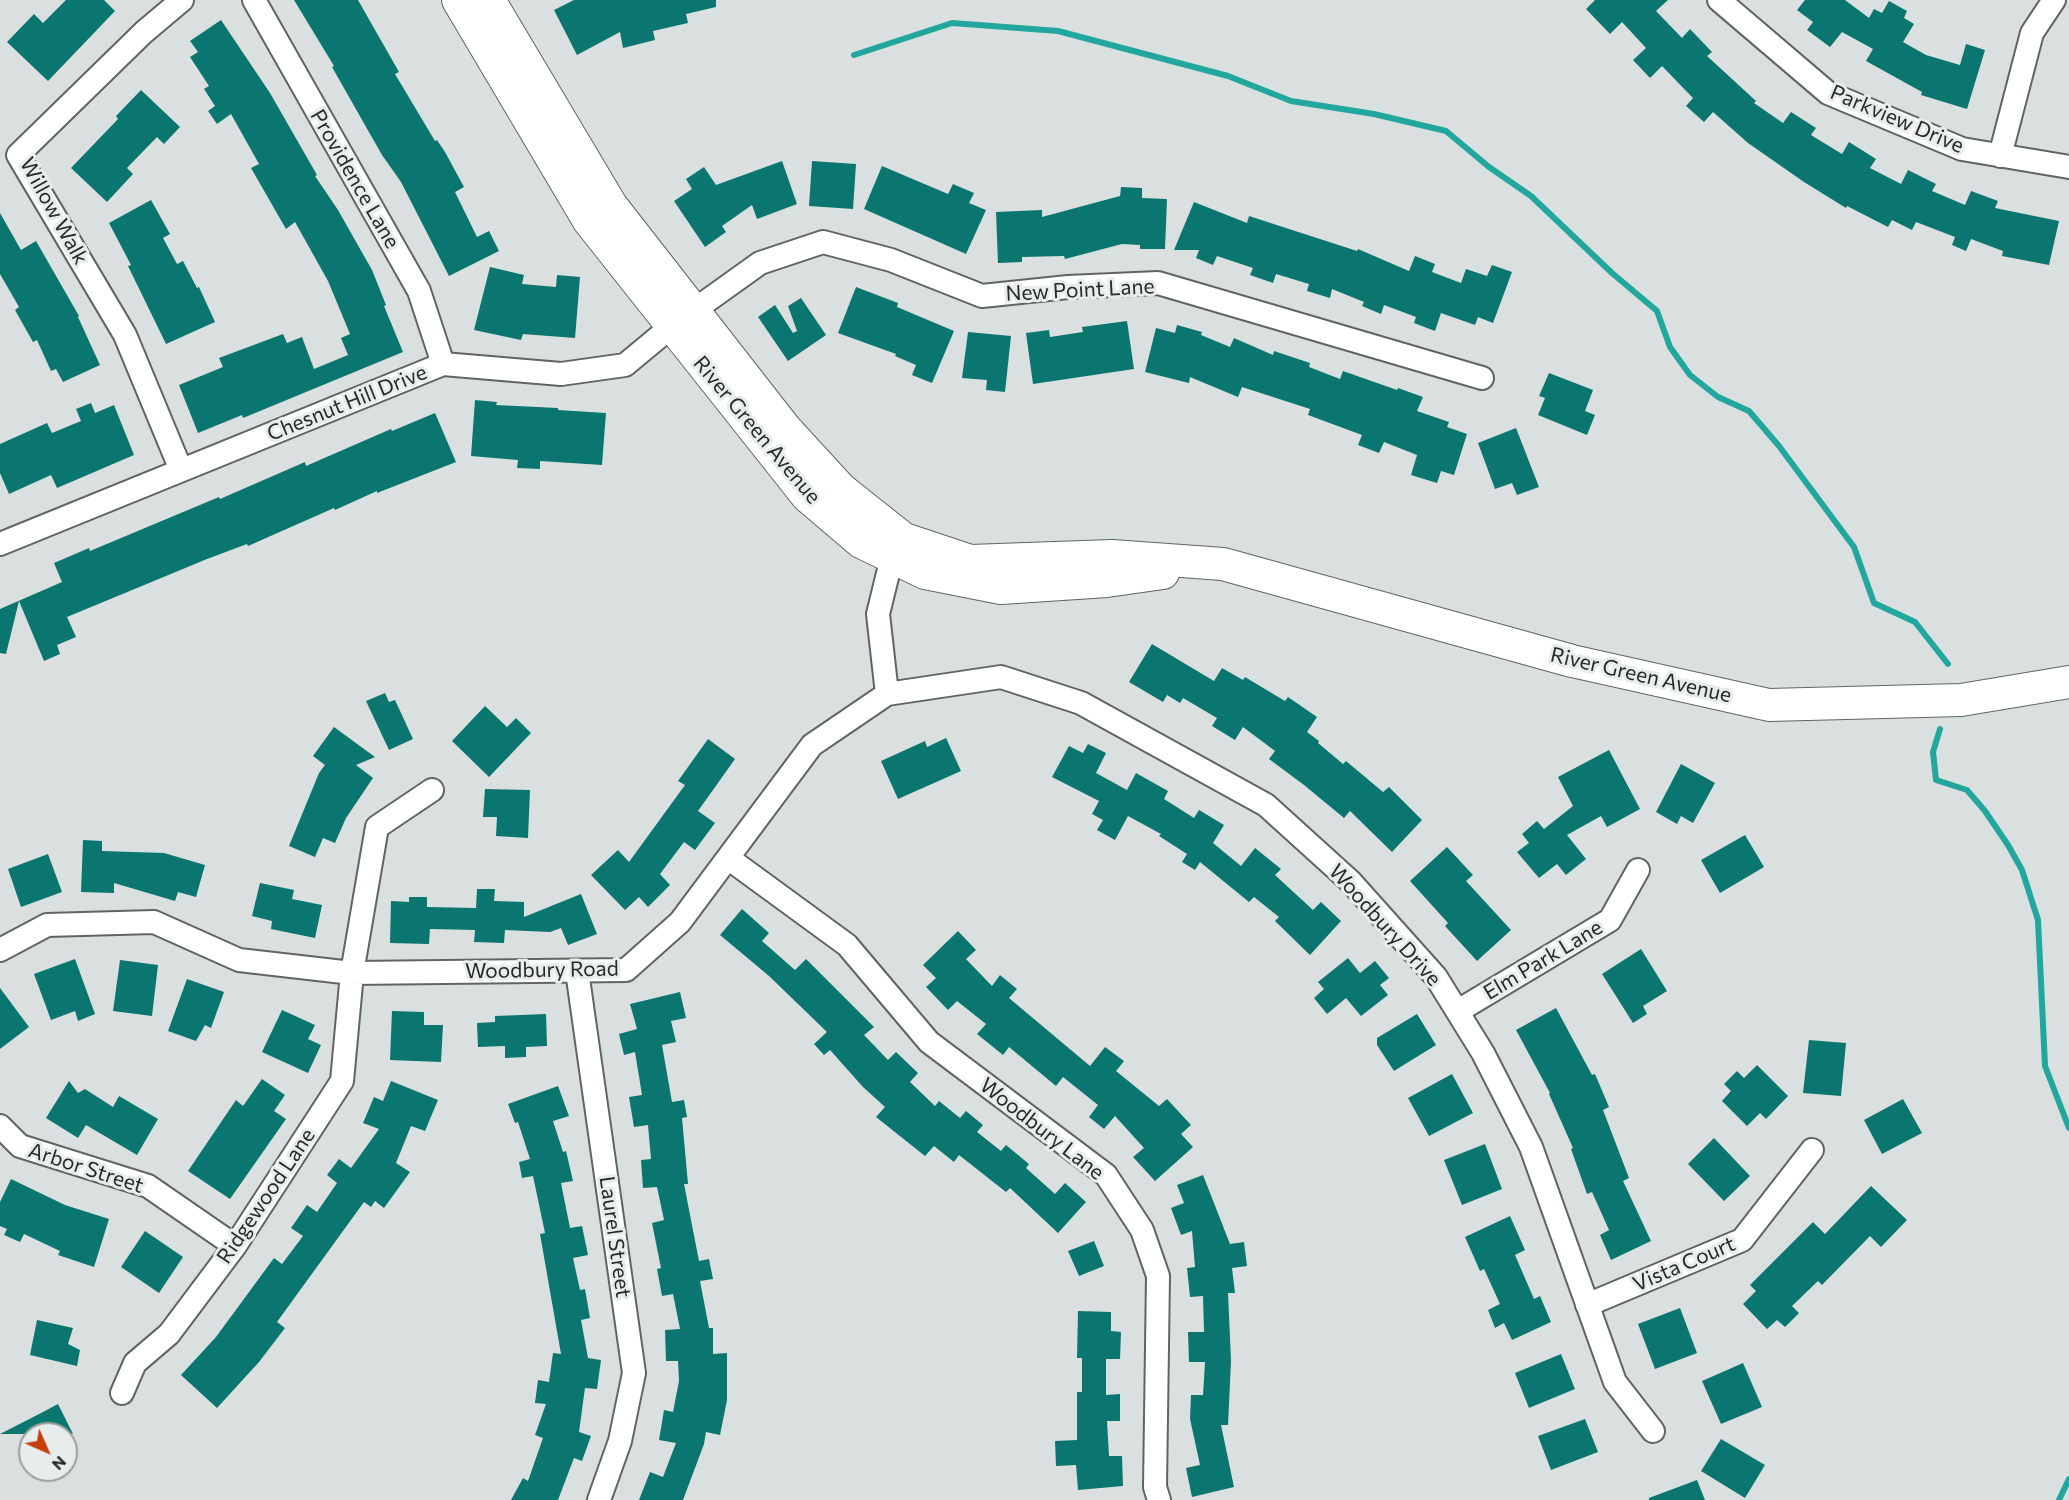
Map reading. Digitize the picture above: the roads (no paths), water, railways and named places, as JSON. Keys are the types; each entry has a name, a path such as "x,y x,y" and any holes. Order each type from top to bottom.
{"street":[{"name":"Willow Walk","path":"181,470 125,335 18,155 144,32 182,0"},
{"name":"Providence Lane","path":"254,0 419,291 443,364"},
{"name":"Parkview Drive","path":"1719,0 1828,93 1962,149 2069,167"},
{"path":"2000,156 2032,33 2054,0"},
{"name":"River Green Avenue","path":"471,2 589,221 683,318 807,496 861,542 898,548 925,573 1000,588 1107,581 1223,564 1572,661 1769,705 1961,700 2069,682"},
{"name":"New Point Lane","path":"683,318 760,263 823,242 891,260 982,296 1068,287 1158,283 1482,378"},
{"name":"Chesnut Hill Drive","path":"0,544 443,364 561,374 624,364 683,318"},
{"path":"887,694 878,614 898,548"},
{"name":"Woodbury Drive","path":"887,694 1001,677 1081,704 1266,806 1351,882 1436,977 1483,1053 1531,1147 1615,1382 1653,1431"},
{"name":"Woodbury Road","path":"0,950 47,926 154,922 239,960 352,973 626,970 680,922 812,745 887,694"},
{"name":"Ridgewood Lane","path":"122,1393 135,1363 169,1334 235,1246 342,1081 352,973 377,827 432,790"},
{"name":"Woodbury Lane","path":"728,858 847,945 929,1042 1106,1175 1142,1230 1158,1276 1155,1487 1159,1500"},
{"name":"Elm Park Lane","path":"1458,1011 1610,920 1638,870"},
{"name":"Laurel Street","path":"577,971 634,1373 620,1441 598,1500"},
{"name":"Arbor Street","path":"0,1126 20,1146 148,1186 235,1246"},
{"name":"Vista Court","path":"1587,1305 1742,1240 1812,1149"}],"waterway":[{"path":"854,55 952,23 1058,31 1228,76 1291,101 1374,114 1446,131 1489,167 1531,196 1612,273 1657,311 1670,347 1690,375 1718,397 1749,411 1779,446 1854,547 1874,603 1915,622 1948,664"},
{"path":"1940,729 1933,752 1936,780 1967,790 1985,811 2022,870 2038,920 2045,1066 2069,1128"},
{"path":"2059,1500 2069,1479"}]}
